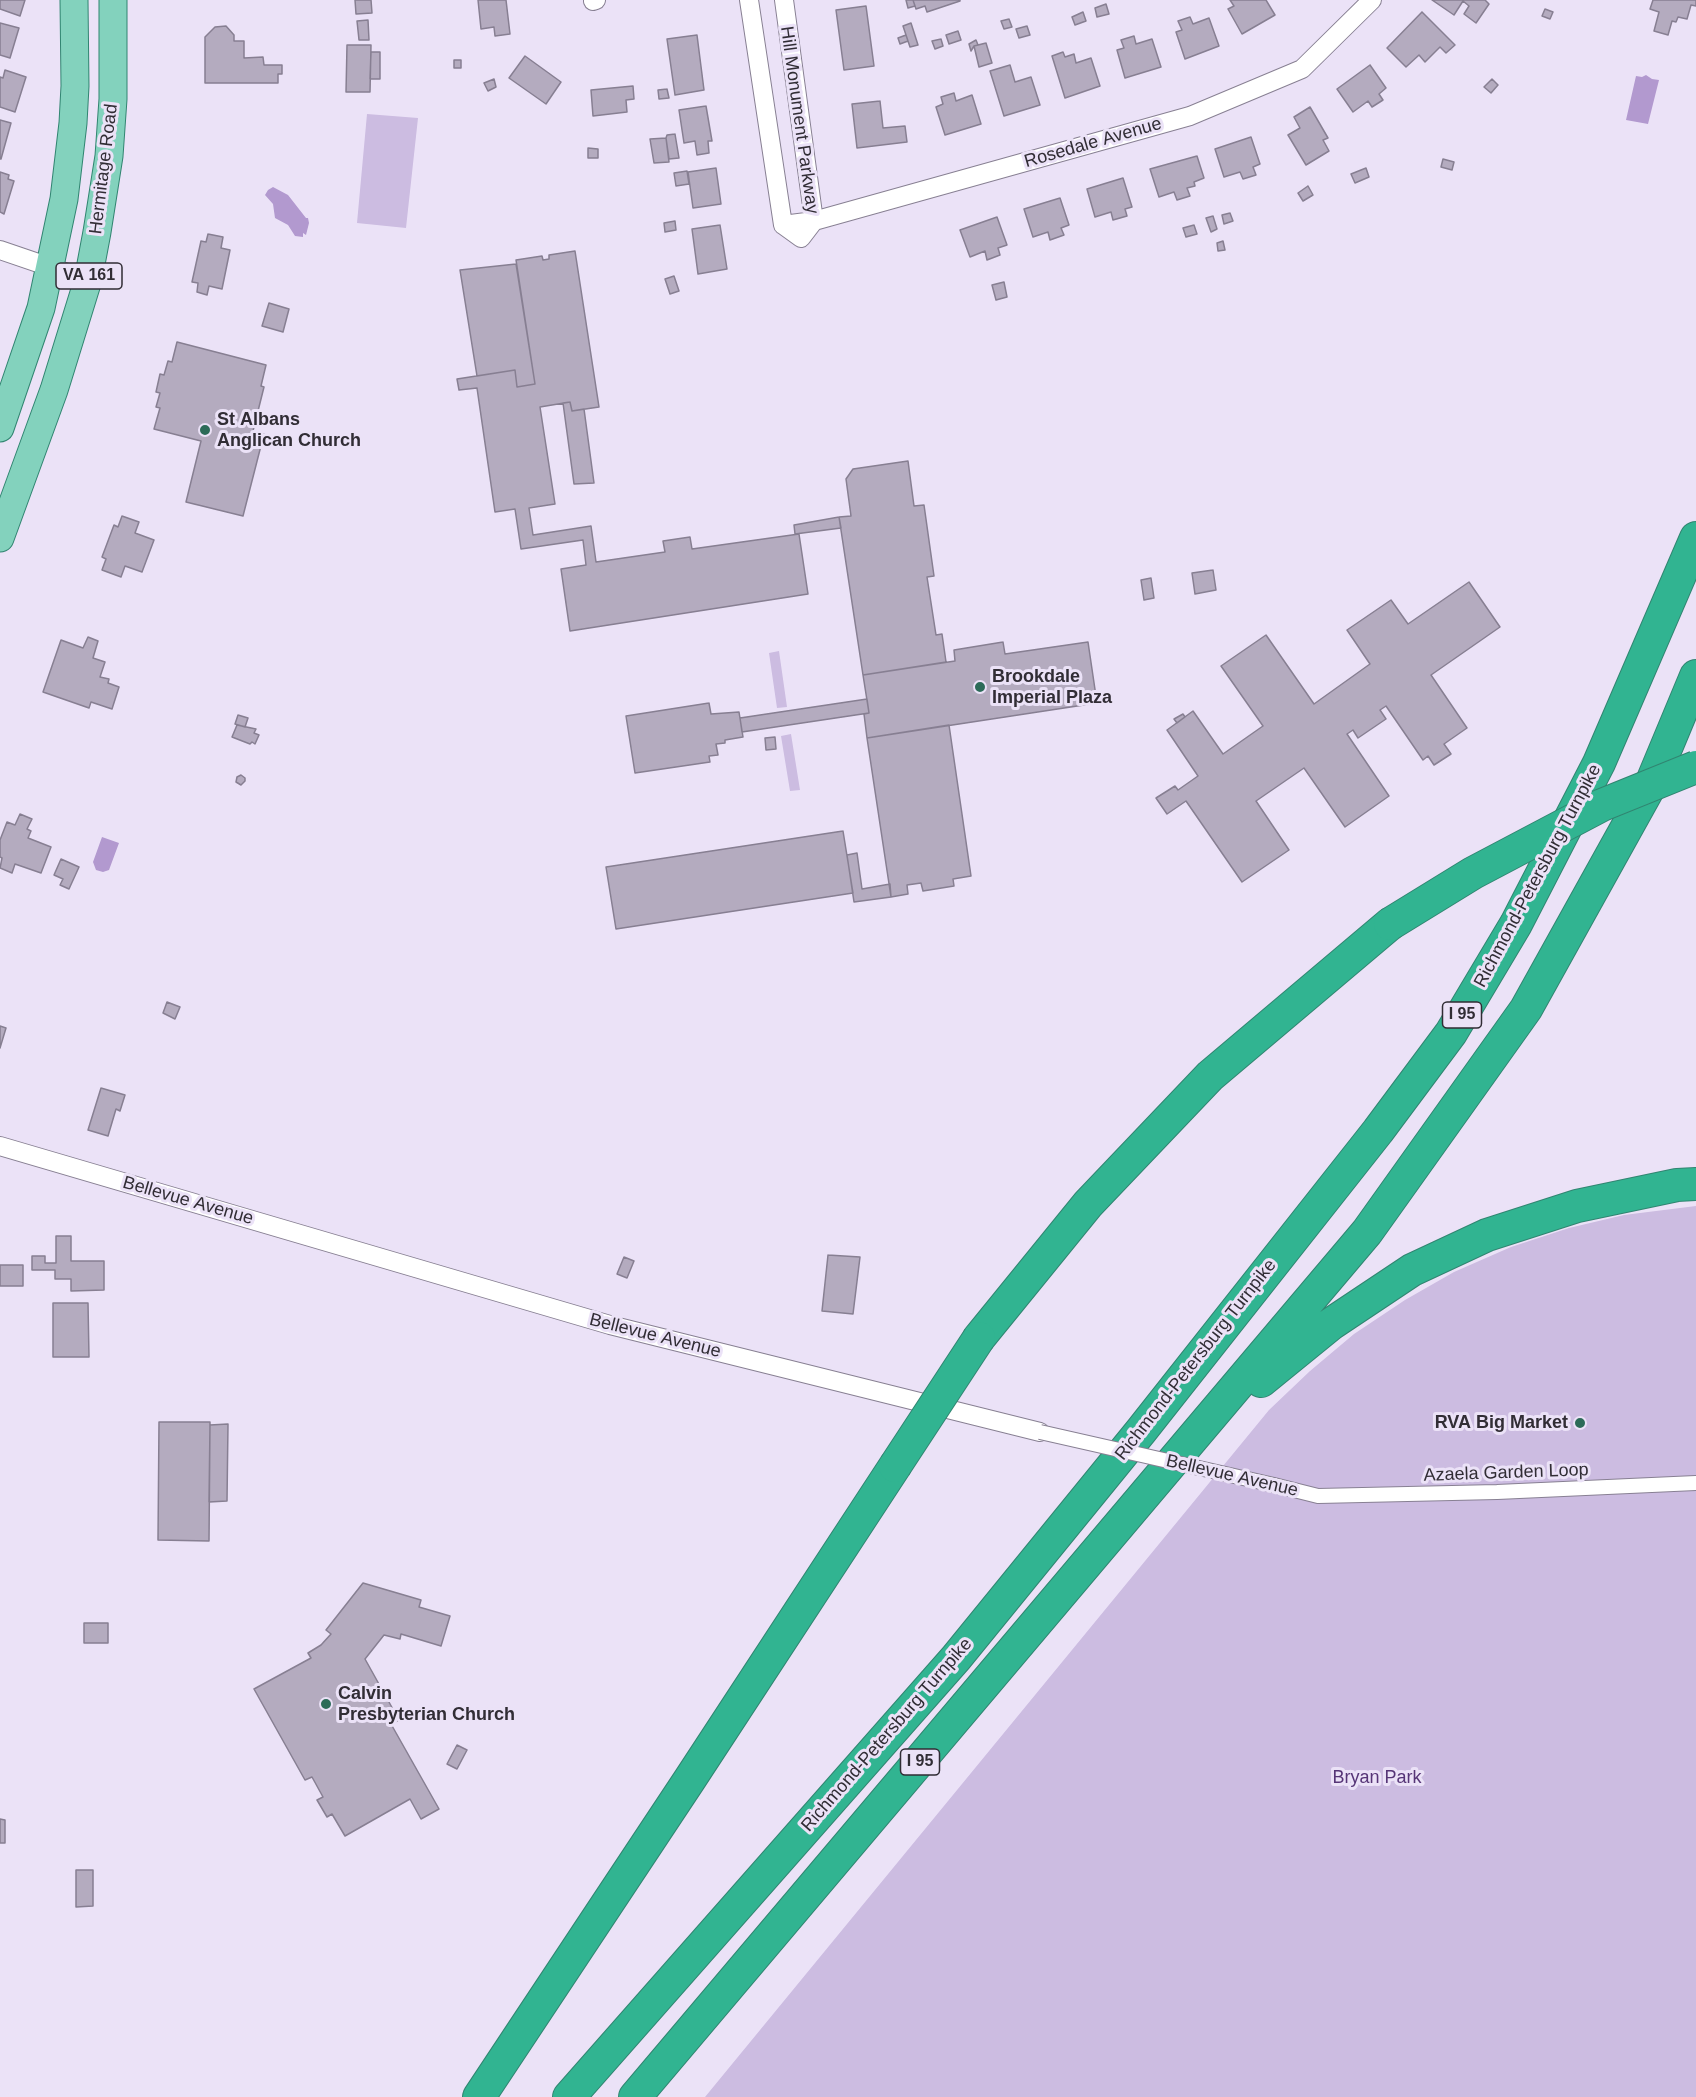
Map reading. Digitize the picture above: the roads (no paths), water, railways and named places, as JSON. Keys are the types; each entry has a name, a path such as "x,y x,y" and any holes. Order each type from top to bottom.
{"highway":[{"name":"Richmond-Petersburg Turnpike","path":"569,2097 956,1658 1141,1431 1363,1150 1451,1033 1516,924 1599,763 1696,538"},
{"name":"I 95","path":"635,2097 1367,1232 1526,1009 1651,784 1696,676"},
{"path":"479,2097 979,1338 1088,1204 1210,1076 1389,924 1473,873 1582,816 1696,767"},
{"path":"1204,1426 1331,1324 1412,1270 1487,1235 1577,1206 1677,1185 1696,1184"}],"main road":[{"name":"Hermitage Road","path":"0,428 37,319 51,267 64,199 73,123 76,58 74,0"},
{"name":"Hermitage Road","path":"0,538 54,390 88,280 101,213 110,147 113,0"}],"street":[{"name":"Hill Monument Parkway","path":"748,0 783,225"},
{"name":"Hill Monument Parkway","path":"783,0 814,222"},
{"name":"Rosedale Avenue","path":"783,225 814,222 1190,116 1302,69 1372,0"},
{"path":"0,250 88,280"},
{"name":"Bellevue Avenue","path":"0,1146 610,1325 1040,1432 1318,1496"},
{"name":"Azaela Garden Loop","path":"1318,1496 1497,1492 1696,1483"}],"place":[{"name":"St Albans Anglican Church","path":"205,430"},
{"name":"Brookdale Imperial Plaza","path":"980,687"},
{"name":"RVA Big Market","path":"1580,1423"},
{"name":"Calvin Presbyterian Church","path":"326,1704"}],"park label":[{"name":"Bryan Park","path":"1377,1778"}]}
